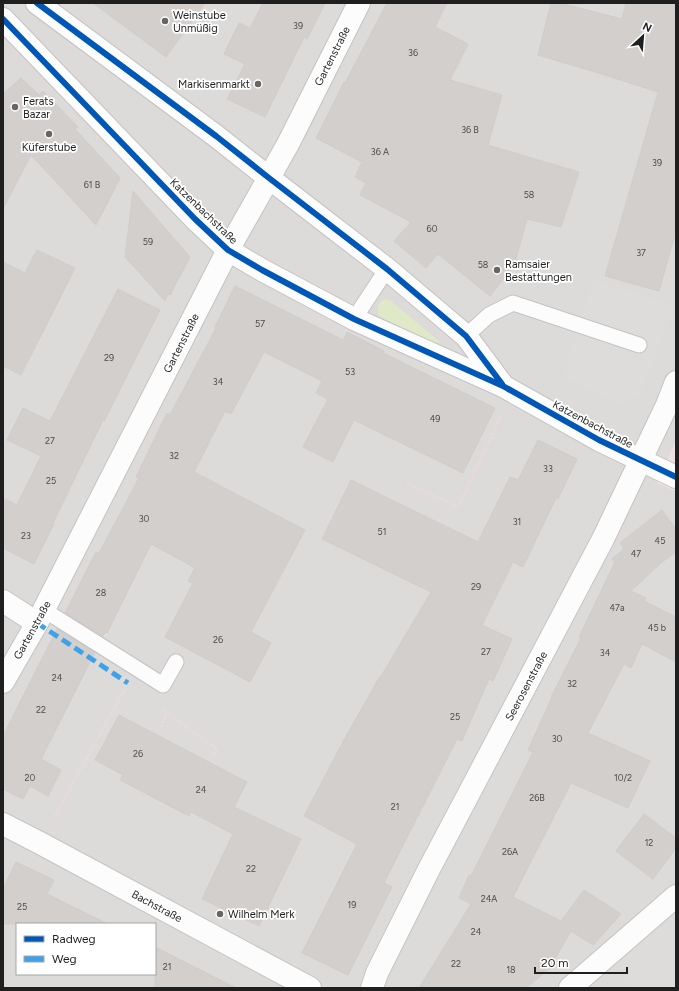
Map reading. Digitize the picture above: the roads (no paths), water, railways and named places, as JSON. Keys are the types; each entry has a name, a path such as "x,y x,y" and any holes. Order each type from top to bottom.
{"street":[{"name":"Katzenbachstraße","path":"37,3 210,132 387,269 466,336 508,389"},
{"name":"Gartenstraße","path":"3,682 40,616 228,250 288,144 358,3"},
{"name":"Katzenbachstraße","path":"3,19 195,219 228,250 262,270 354,318 508,389 599,440 676,477"},
{"name":"Seerosenstraße","path":"372,988 385,957 428,871 603,539 667,405 676,382"},
{"path":"3,600 40,616"},
{"name":"Bachstraße","path":"3,824 310,988"},
{"path":"570,988 676,896"}],"lane":[{"path":"354,318 387,269"},
{"path":"466,336 489,315 513,303 639,345"},
{"path":"40,616 162,685 176,662"}],"place":[{"name":"Weinstube Unmüßig","path":"165,21"},
{"name":"Markisenmarkt","path":"258,84"},
{"name":"Ferats Bazar","path":"15,107"},
{"name":"Küferstube","path":"49,134"},
{"name":"Ramsaier Bestattungen","path":"497,270"},
{"name":"Wilhelm Merk","path":"220,914"}]}
